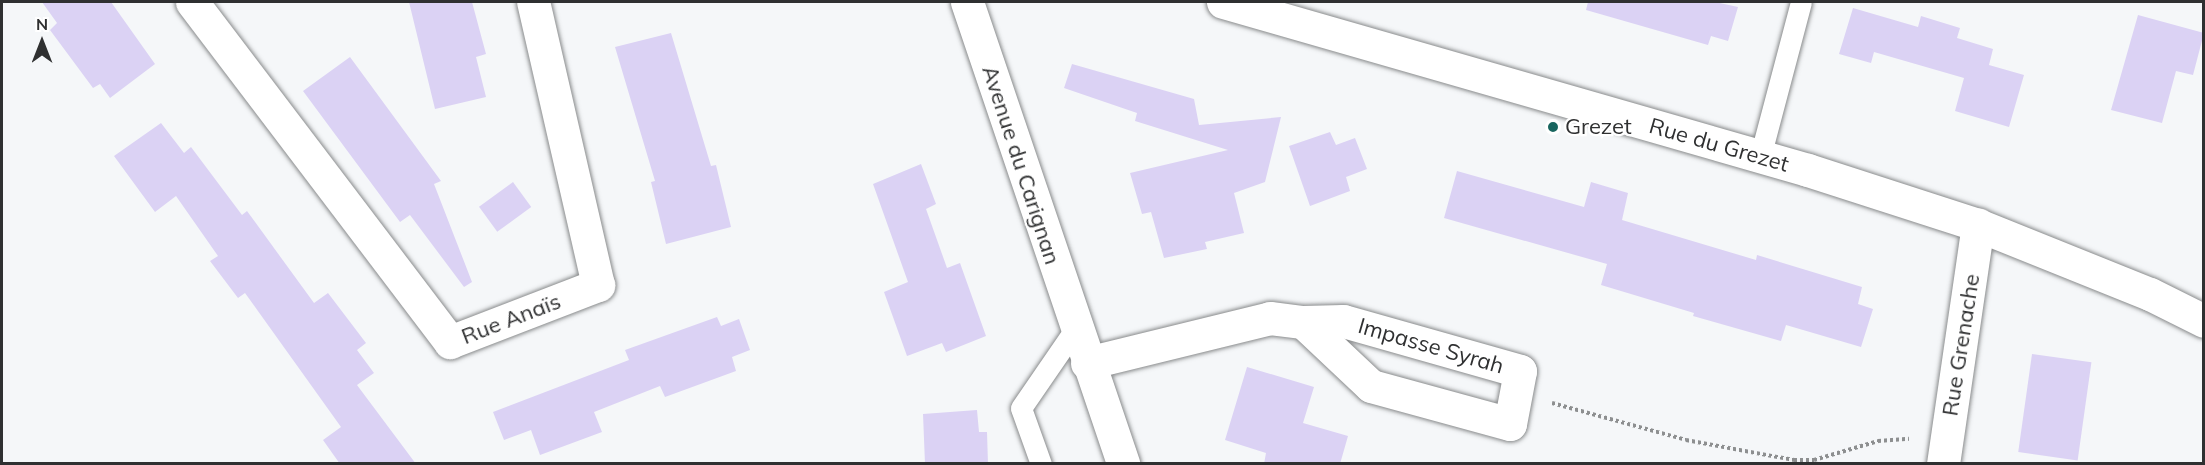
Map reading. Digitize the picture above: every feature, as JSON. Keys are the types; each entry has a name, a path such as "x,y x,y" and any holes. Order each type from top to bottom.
{"street":[{"name":"Rue Anaïs","path":"192,2 450,342 598,285 533,2"},
{"name":"Avenue du Carignan","path":"967,2 1123,464"},
{"name":"Rue du Grezet","path":"1223,2 1760,156 1978,225 2150,294 2204,321"},
{"name":"Rue Grenache","path":"1945,450 1978,225"},
{"name":"Impasse Syrah","path":"1087,363 1270,318 1303,322 1343,321 1520,371 1510,424 1371,386 1303,322"}],"lane":[{"path":"1760,156 1801,2"},
{"path":"1041,464 1021,408 1076,328"}],"path":[{"path":"1548,402 1686,440 1794,460 1815,462 1878,441 1945,450"}],"building":[{"path":"42,2 111,2 155,64 110,98 100,84 93,88 50,30 57,23"},
{"path":"409,2 472,2 486,54 476,57 486,97 435,109"},
{"path":"1588,2 1715,2 1738,7 1728,41 1711,36 1708,45 1586,10"},
{"path":"1853,8 1918,27 1921,16 1960,28 1957,38 1993,49 1989,65 2024,75 2009,127 1955,111 1964,78 1874,52 1871,63 1839,54"},
{"path":"2138,15 2204,33 2193,75 2176,71 2162,123 2111,110"},
{"path":"671,33 711,166 716,165 731,227 666,244 651,182 655,181 615,47"},
{"path":"350,57 441,181 434,184 472,282 464,287 410,215 400,222 303,91"},
{"path":"1072,64 1194,99 1199,125 1281,117 1265,182 1234,193 1244,233 1205,242 1207,249 1164,258 1151,212 1142,214 1130,173 1228,150 1135,121 1137,113 1064,88"},
{"path":"161,123 184,153 191,147 242,215 247,211 314,303 328,293 366,343 357,350 374,373 357,385 416,464 340,464 323,440 341,427 245,293 238,298 210,261 218,256 176,196 155,212 114,156"},
{"path":"1330,132 1336,145 1355,138 1367,169 1346,177 1350,191 1310,206 1289,146"},
{"path":"921,164 936,204 926,209 947,268 960,263 986,336 946,352 942,343 907,356 884,292 908,282 873,184"},
{"path":"1457,171 1584,207 1591,182 1628,193 1622,220 1756,260 1757,255 1862,287 1858,304 1873,309 1861,347 1786,325 1781,341 1693,316 1694,313 1601,285 1607,264 1444,218"},
{"path":"513,182 531,207 497,232 479,207"},
{"path":"717,317 721,326 739,319 750,350 732,357 736,371 665,397 660,386 594,412 602,432 540,455 531,430 504,440 493,412 629,360 625,350"},
{"path":"2032,354 2091,362 2078,460 2018,452"},
{"path":"1247,367 1314,387 1303,423 1348,436 1340,464 1264,464 1266,453 1225,440"},
{"path":"977,410 979,432 987,432 988,464 925,464 923,414"}],"place":[{"name":"Grezet","path":"1553,127"}]}
